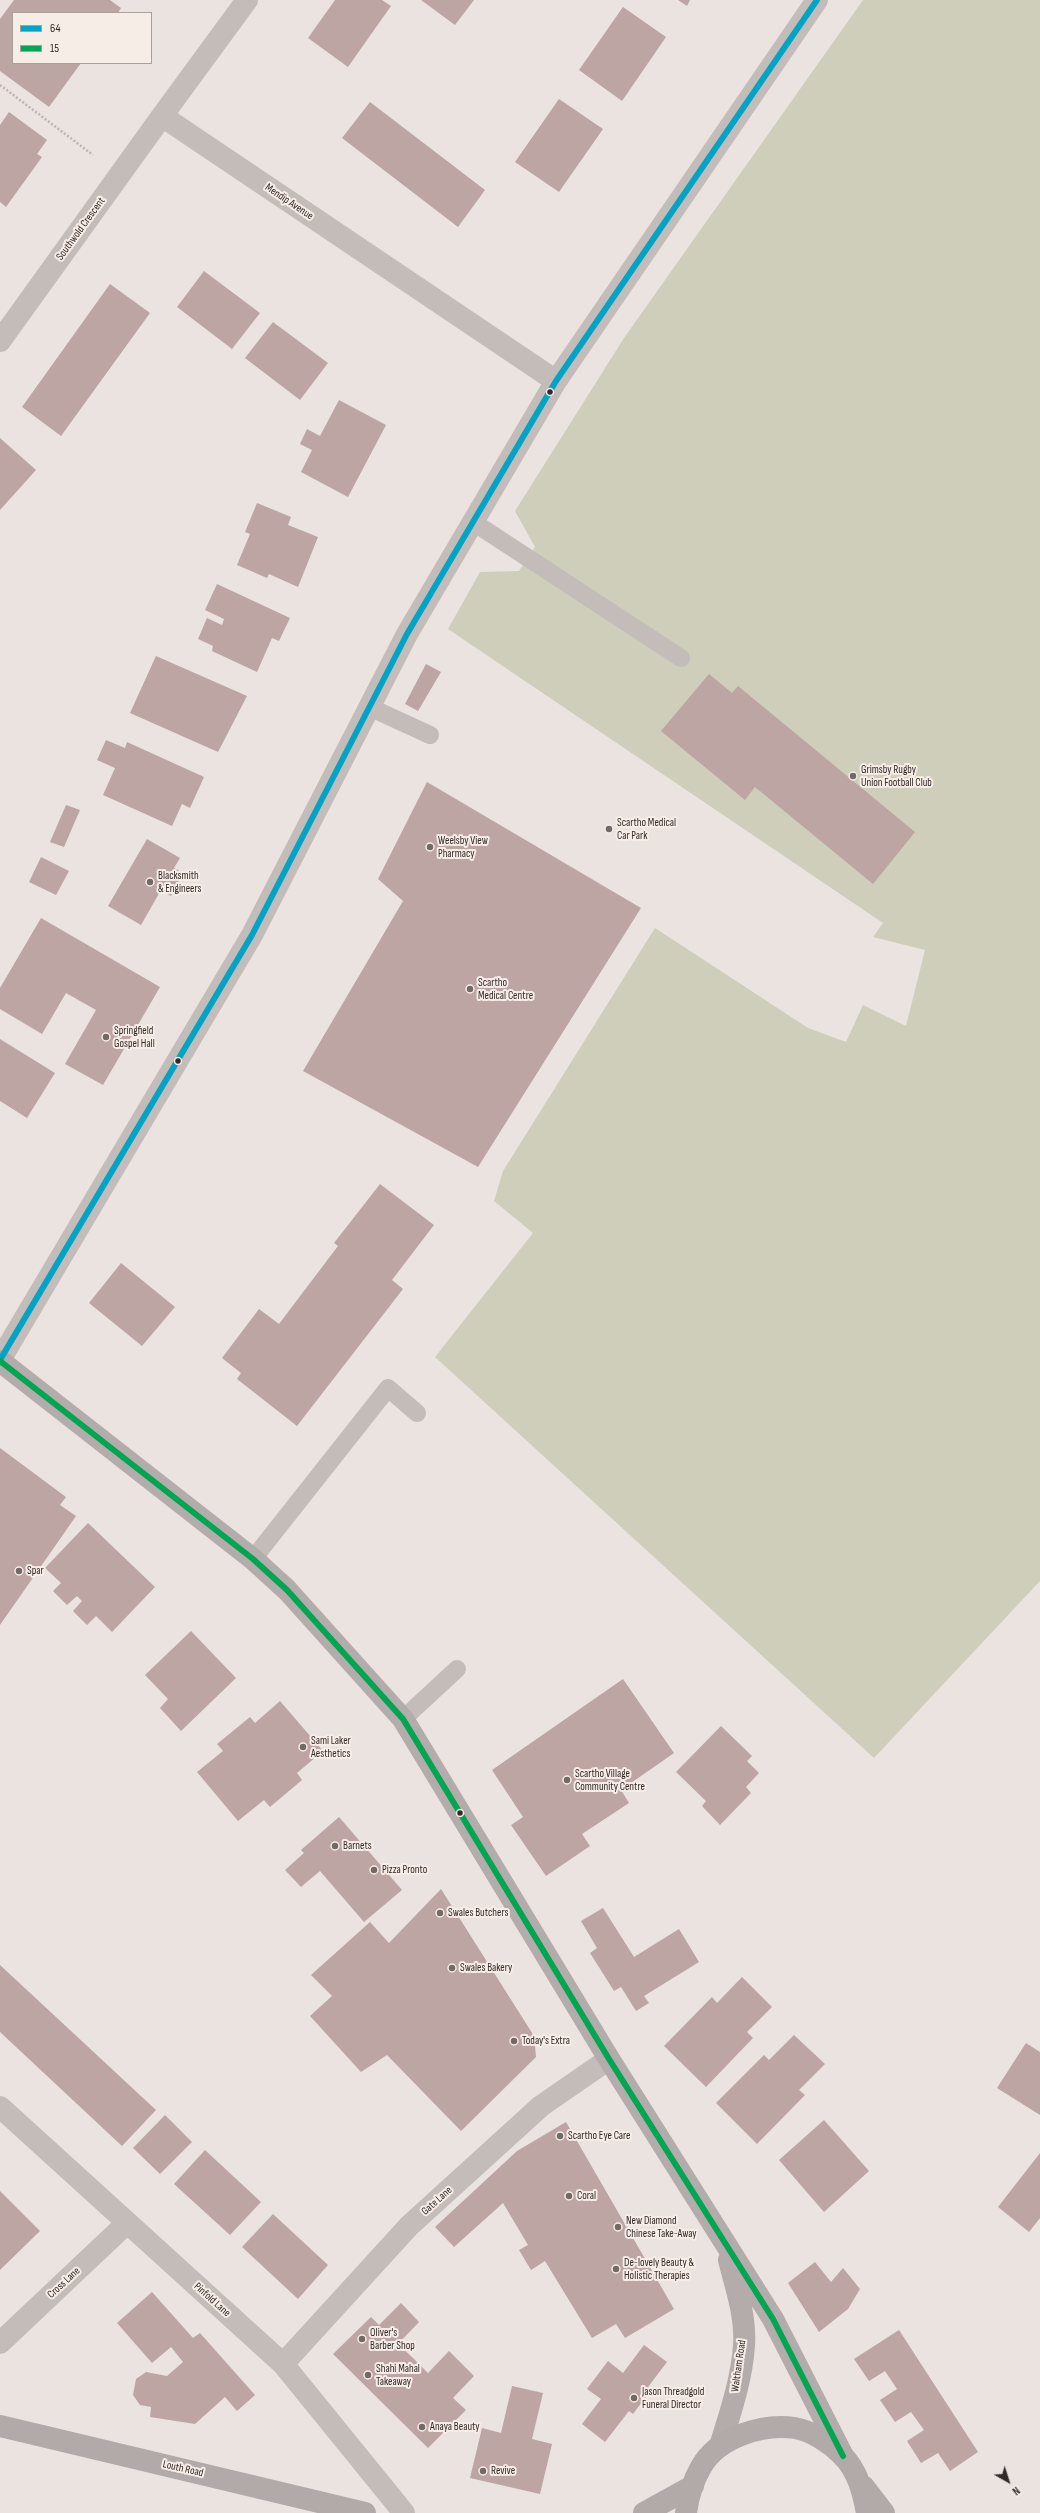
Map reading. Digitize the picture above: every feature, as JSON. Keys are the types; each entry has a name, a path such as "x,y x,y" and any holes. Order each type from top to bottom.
{"main road":[{"name":"Waltham Road","path":"0,1360 253,1559 288,1590 403,1719 609,2059 773,2319 843,2456"},
{"name":"Waltham Road","path":"720,2446 734,2400 744,2345 742,2312 723,2238"},
{"name":"Louth Road","path":"0,2426 365,2513"},
{"path":"686,2513 688,2496 701,2466 720,2446 756,2429 795,2428 823,2439 843,2456 862,2485 884,2513"},
{"path":"862,2485 867,2513"},
{"path":"644,2513 693,2486"}],"street":[{"path":"162,116 247,0"},
{"path":"0,1360 252,935 407,634 556,381 817,0"},
{"name":"Southwold Crescent","path":"0,342 162,116"},
{"name":"Mendip Avenue","path":"162,116 556,381"},
{"name":"Gate Lane","path":"283,2364 409,2226 541,2106 609,2059"},
{"name":"Pinfold Lane","path":"0,2107 283,2364 404,2513"},
{"name":"Cross Lane","path":"0,2343 127,2223"}],"lane":[{"path":"473,522 681,658"},
{"path":"369,707 430,735"},
{"path":"253,1559 388,1388 417,1413"},
{"path":"403,1719 457,1669"}],"path":[{"path":"0,85 119,174"}],"green space":[{"name":"Grimsby Rugby Union Football Club","path":"863,0 1040,0 1040,1581 874,1758 435,1357 533,1233 494,1201 503,1171 655,928 808,1028 846,1042 863,1005 906,1026 925,950 873,937 883,923 448,629 480,572 519,571 535,547 515,511 624,338"}],"building":[{"path":"14,0 110,0 121,8 119,12 12,12 12,64 80,64 49,107 0,71 0,19"},
{"path":"335,0 382,0 391,6 348,67 308,38"},
{"path":"421,0 474,0 455,25"},
{"path":"678,0 690,0 687,6"},
{"path":"623,7 666,37 622,101 579,70"},
{"path":"559,99 603,129 559,192 515,162"},
{"path":"370,102 485,190 458,227 342,138"},
{"path":"9,112 47,140 37,154 42,157 6,207 0,202 0,125"},
{"path":"204,271 260,313 232,349 177,307"},
{"path":"110,284 150,313 61,436 22,407"},
{"path":"273,322 328,363 300,400 245,358"},
{"path":"339,400 386,425 348,497 301,472 312,450 300,444 307,429 320,436"},
{"path":"0,438 36,470 0,510"},
{"path":"257,503 291,517 288,525 318,537 298,587 269,574 267,578 237,565 250,534 245,532"},
{"path":"217,584 290,618 279,641 272,638 257,672 212,651 213,646 198,639 207,618 222,625 224,619 205,610"},
{"path":"156,656 247,696 218,752 130,713"},
{"path":"426,664 441,672 418,711 405,704"},
{"path":"709,674 732,693 738,686 915,832 873,884 755,787 745,800 661,731"},
{"path":"106,740 125,748 127,742 204,777 190,808 182,804 172,826 103,795 115,768 97,760"},
{"name":"Scartho Medical Centre","path":"427,782 641,908 478,1167 303,1071 403,901 378,879"},
{"path":"66,805 80,810 64,847 50,842"},
{"name":"Blacksmith & Engineers","path":"147,839 180,858 174,868 183,873 171,896 161,890 141,925 108,906"},
{"path":"41,857 69,871 56,895 29,882"},
{"path":"41,918 160,987 103,1085 65,1064 96,1010 66,993 42,1034 0,1009 0,988"},
{"path":"0,1039 55,1073 27,1118 0,1101"},
{"path":"380,1184 434,1225 392,1280 403,1289 297,1426 237,1379 241,1373 222,1358 259,1309 279,1324 338,1246 334,1243"},
{"path":"121,1263 175,1307 142,1346 89,1303"},
{"name":"Spar","path":"0,1448 66,1497 60,1505 76,1516 0,1625"},
{"path":"88,1523 155,1587 112,1632 96,1616 87,1625 73,1611 82,1601 77,1596 67,1605 53,1591 61,1583 45,1568"},
{"path":"191,1631 236,1678 181,1731 160,1708 168,1699 145,1675"},
{"name":"Scartho Village Community Centre","path":"623,1679 674,1753 621,1790 629,1803 582,1834 590,1846 546,1876 511,1825 523,1817 492,1770"},
{"path":"280,1701 323,1751 297,1773 302,1780 270,1807 264,1800 238,1821 197,1772 223,1751 217,1744 250,1717 255,1723"},
{"path":"721,1726 752,1756 747,1761 759,1773 746,1787 751,1793 720,1825 702,1806 706,1801 676,1772"},
{"path":"339,1817 402,1890 364,1922 320,1871 301,1887 285,1870 304,1853 301,1850"},
{"path":"441,1889 534,2036 536,2057 461,2131 387,2055 361,2072 310,2016 332,1996 311,1975 370,1922 389,1943"},
{"path":"603,1908 634,1957 679,1929 699,1962 644,1996 649,2003 636,2011 621,1987 614,1991 590,1953 597,1948 581,1921"},
{"path":"0,1965 156,2110 122,2146 0,2032"},
{"path":"742,1977 772,2007 747,2032 753,2038 706,2087 664,2046 712,1997 717,2003"},
{"path":"794,2035 825,2064 799,2090 805,2095 757,2144 716,2103 764,2055 769,2060"},
{"path":"1026,2043 1040,2052 1040,2115 997,2088"},
{"path":"165,2115 192,2142 160,2174 133,2148"},
{"path":"824,2120 869,2171 824,2212 779,2160"},
{"path":"566,2122 674,2309 625,2338 616,2324 592,2338 545,2261 531,2270 519,2250 528,2245 503,2203 454,2247 435,2227 517,2151"},
{"path":"205,2150 261,2202 230,2235 174,2184"},
{"path":"1040,2153 1040,2218 1029,2232 998,2207"},
{"path":"0,2191 40,2231 0,2270"},
{"path":"273,2214 328,2265 298,2299 242,2247"},
{"path":"815,2262 831,2282 843,2268 860,2289 848,2309 819,2332 788,2283"},
{"path":"152,2292 193,2338 200,2333 255,2395 237,2411 225,2397 195,2424 150,2417 151,2407 140,2405 133,2395 136,2379 146,2372 167,2376 183,2362 171,2347 152,2363 117,2323"},
{"path":"401,2303 419,2322 398,2344 428,2373 449,2351 474,2376 453,2398 466,2410 428,2448 333,2354 371,2317 379,2325"},
{"path":"899,2330 978,2452 950,2471 938,2453 921,2463 907,2441 924,2430 911,2412 895,2422 880,2400 897,2389 885,2371 869,2381 854,2359"},
{"path":"644,2345 667,2362 648,2387 651,2390 633,2414 629,2411 605,2442 582,2424 601,2399 587,2389 608,2361 623,2373"},
{"path":"512,2386 543,2393 532,2439 552,2444 540,2494 470,2478 482,2428 501,2433"}],"transit line":[{"name":"64","path":"0,1360 252,935 407,634 556,381 817,0"},
{"name":"15","path":"0,1361 253,1559 287,1590 403,1719 609,2059 773,2319 843,2456"}],"place":[{"name":"Grimsby Rugby Union Football Club","path":"853,776"},
{"name":"Scartho Medical Car Park","path":"609,829"},
{"name":"Weelsby View Pharmacy","path":"430,847"},
{"name":"Blacksmith & Engineers","path":"150,882"},
{"name":"Scartho Medical Centre","path":"470,989"},
{"name":"Springfield Gospel Hall","path":"106,1037"},
{"name":"Spar","path":"19,1571"},
{"name":"Sami Laker Aesthetics","path":"303,1747"},
{"name":"Scartho Village Community Centre","path":"567,1780"},
{"name":"Barnets","path":"335,1846"},
{"name":"Pizza Pronto","path":"374,1870"},
{"name":"Swales Butchers","path":"440,1913"},
{"name":"Swales Bakery","path":"452,1968"},
{"name":"Today's Extra","path":"514,2041"},
{"name":"Scartho Eye Care","path":"560,2136"},
{"name":"Coral","path":"569,2196"},
{"name":"New Diamond Chinese Take-Away","path":"618,2227"},
{"name":"De-lovely Beauty & Holistic Therapies","path":"616,2269"},
{"name":"Oliver's Barber Shop","path":"362,2339"},
{"name":"Shahi Mahal Takeaway","path":"368,2375"},
{"name":"Jason Threadgold Funeral Director","path":"634,2398"},
{"name":"Anaya Beauty","path":"422,2427"},
{"name":"Revive","path":"483,2471"}]}
